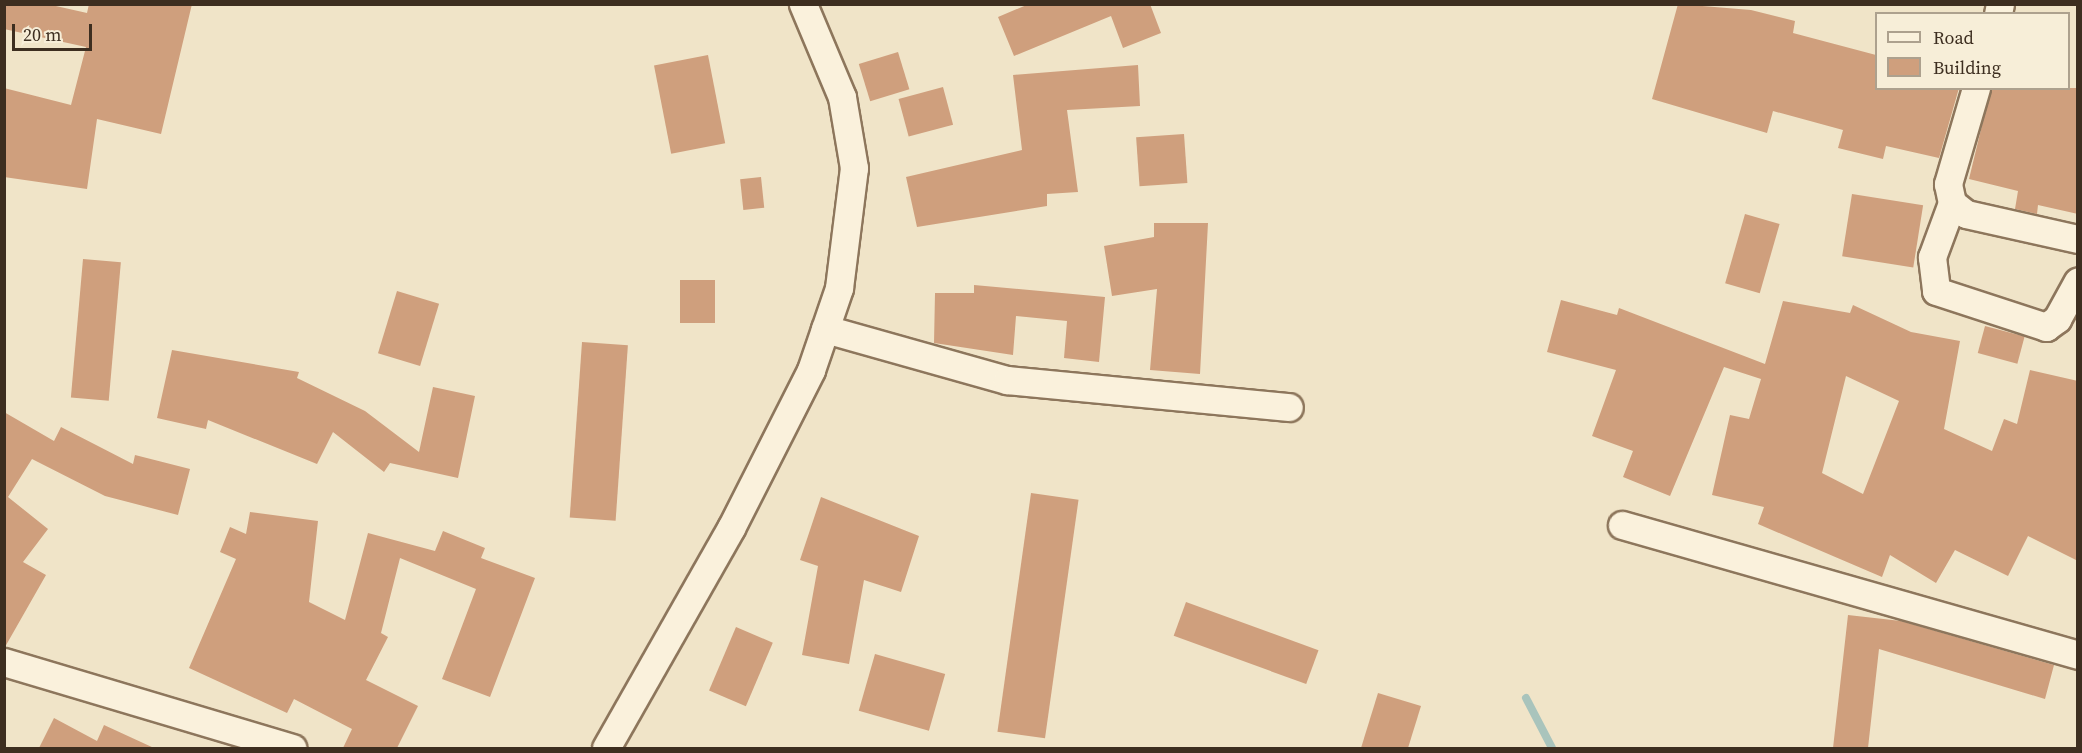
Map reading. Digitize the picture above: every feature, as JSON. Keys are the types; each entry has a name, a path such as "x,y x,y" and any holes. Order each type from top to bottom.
{"street":[{"path":"606,748 731,528 811,370 839,288 854,168 842,97 803,4"},
{"path":"1975,90 1948,184 1952,202 1932,257 1936,291 2046,327 2057,319 2078,281"},
{"path":"1952,202 1975,217 2078,239"},
{"path":"825,329 1007,380 1289,407"},
{"path":"1622,525 2078,655"},
{"path":"4,662 292,748"}],"building":[{"path":"4,4 47,4 87,13 89,4 192,4 161,134 97,119 87,189 4,177 4,88 71,105 86,47 4,29"},
{"path":"1029,4 1150,4 1161,33 1123,48 1111,16 1014,56 998,17"},
{"path":"1678,4 1751,10 1795,21 1793,33 1875,55 1875,90 1958,90 1939,158 1886,146 1883,159 1838,148 1843,130 1773,111 1767,133 1652,99"},
{"path":"898,52 909,89 870,101 859,64"},
{"path":"708,55 725,143 671,154 654,65"},
{"path":"1138,65 1140,106 1067,110 1078,192 1047,194 1047,206 917,227 906,177 1022,150 1013,75"},
{"path":"943,87 953,125 909,137 899,99"},
{"path":"2070,88 2078,88 2078,214 2038,205 2037,214 2015,209 2018,191 1969,179 1991,90 2070,90"},
{"path":"1184,134 1187,183 1140,186 1136,137"},
{"path":"761,177 764,208 743,210 740,179"},
{"path":"1852,194 1923,205 1913,267 1842,256"},
{"path":"1745,214 1780,224 1760,293 1725,283"},
{"path":"1154,223 1208,223 1200,374 1150,370 1157,289 1112,296 1104,246 1154,237"},
{"path":"83,259 121,262 109,401 71,397"},
{"path":"680,280 715,280 715,323 680,323"},
{"path":"974,285 1105,297 1099,362 1064,358 1067,321 1016,316 1013,355 934,343 935,293 974,293"},
{"path":"397,291 439,304 420,366 378,353"},
{"path":"1561,300 1617,315 1619,308 1765,364 1783,301 1850,313 1853,305 1911,332 1960,341 1944,429 1992,451 2004,419 2017,424 2030,370 2078,381 2078,561 2028,536 2008,576 1955,550 1936,583 1890,555 1882,577 1758,524 1764,507 1712,495 1730,415 1749,419 1761,379 1724,367 1670,496 1623,477 1633,451 1592,436 1616,370 1547,352","holes":["1846,376 1899,401 1863,494 1822,473"]},
{"path":"1985,326 2025,337 2017,364 1978,353"},
{"path":"582,342 628,345 616,521 570,518"},
{"path":"172,350 299,372 297,378 365,411 419,452 433,387 475,396 458,478 390,463 384,472 333,432 317,464 208,420 206,429 157,418"},
{"path":"4,412 54,441 61,427 133,464 135,455 190,469 178,515 105,496 32,459 8,497 48,529 23,562 46,575 5,647"},
{"path":"1031,493 1079,500 1045,738 997,732"},
{"path":"821,497 919,536 901,592 864,580 849,664 802,655 818,566 800,560"},
{"path":"250,512 318,521 309,602 345,620 368,533 435,551 443,531 485,548 481,558 535,578 490,697 442,679 476,589 400,558 381,633 388,637 366,680 418,706 397,748 343,748 352,729 294,699 287,713 189,668 236,559 220,552 230,527 246,534"},
{"path":"1186,602 1318,650 1306,684 1174,636"},
{"path":"1848,615 1901,621 2054,665 2045,699 1879,649 1868,748 1833,748"},
{"path":"736,627 773,643 746,706 709,691"},
{"path":"875,654 945,674 929,731 859,711"},
{"path":"1378,693 1421,706 1408,748 1361,748"},
{"path":"54,718 97,741 104,725 154,748 39,748"}],"waterway":[{"path":"1526,698 1552,748"}]}
